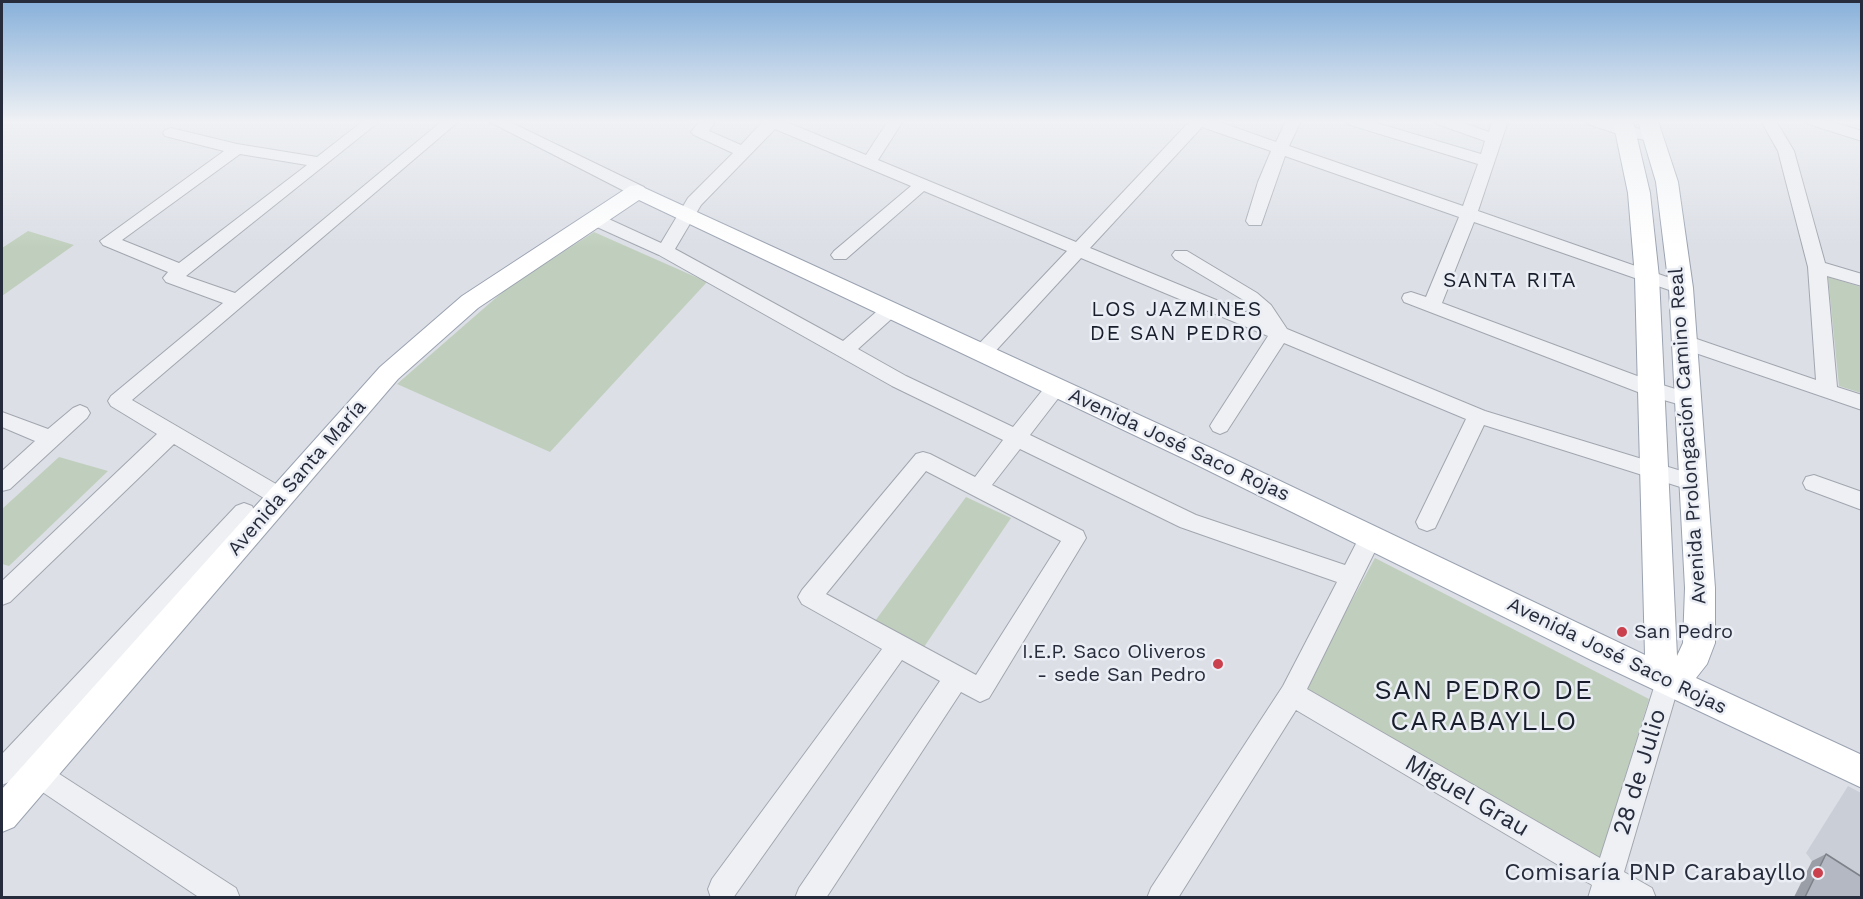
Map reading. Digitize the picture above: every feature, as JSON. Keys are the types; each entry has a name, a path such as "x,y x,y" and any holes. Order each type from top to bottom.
{"main road":[{"name":"Avenida Prolongación Camino Real","path":"1639,163 1647,277 1661,661 1668,681 1689,665 1699,643 1700,588 1681,288 1667,182 1657,163"},
{"name":"Avenida José Saco Rojas","path":"638,191 983,352 1862,772"},
{"name":"Avenida Santa María","path":"2,815 389,373 470,302 638,191"}],"street":[{"path":"182,271 109,241 218,163"},
{"path":"238,301 172,278 320,163"},
{"path":"280,497 118,401 402,163"},
{"name":"Avenida José Saco Rojas","path":"581,163 638,191"},
{"path":"665,251 694,202 731,163"},
{"path":"871,163 1478,416 1693,483"},
{"path":"983,352 1160,163"},
{"path":"1255,221 1261,194 1273,163"},
{"path":"1318,163 1681,288"},
{"path":"1432,306 1468,216 1485,163"},
{"path":"1789,163 1817,267 1827,391"},
{"path":"840,255 923,184"},
{"path":"594,219 665,251 899,381 1188,521 1351,577"},
{"path":"1181,255 1251,297 1264,309 1281,333"},
{"path":"1817,267 1862,280"},
{"path":"1410,298 1650,389 1688,400"},
{"path":"844,351 891,309"},
{"path":"1220,426 1281,333"},
{"path":"1685,342 1862,403"},
{"path":"978,488 1056,387"},
{"path":"2,483 80,412"},
{"path":"1427,522 1478,416"},
{"path":"2,419 51,439"},
{"path":"2,595 172,433"},
{"path":"923,460 1075,538 980,690 898,646 810,597 923,460"},
{"path":"1814,483 1862,501"},
{"path":"3,768 244,512"},
{"path":"1161,897 1292,694 1371,537"},
{"path":"723,890 898,646"},
{"path":"808,897 956,678"},
{"name":"28 de Julio","path":"1605,888 1668,681"},
{"name":"Miguel Grau","path":"1292,694 1605,888 1642,897"},
{"path":"3,768 27,767 38,773 226,897"}],"shaded area":[{"path":"1848,786 1861,793 1861,897 1812,861 1806,853"}],"green space":[{"path":"28,231 74,245 2,296 2,248"},
{"path":"594,232 707,282 550,452 397,384 506,289"},
{"path":"1828,277 1861,287 1861,393 1839,386"},
{"path":"59,457 108,471 9,566 2,564 2,509"},
{"path":"966,497 1011,518 924,647 875,621"},
{"path":"1375,558 1649,699 1598,864 1302,692"}],"building":[{"path":"1826,854 1862,877 1862,897 1805,897"}],"place":[{"name":"San Pedro","path":"1622,632"},
{"name":"I.E.P. Saco Oliveros - sede San Pedro","path":"1218,664"},
{"name":"Comisaría PNP Carabayllo","path":"1818,873"}],"district":[{"name":"SANTA RITA","path":"1510,281"},
{"name":"LOS JAZMINES DE SAN PEDRO","path":"1177,322"},
{"name":"SAN PEDRO DE CARABAYLLO","path":"1484,706"}]}
